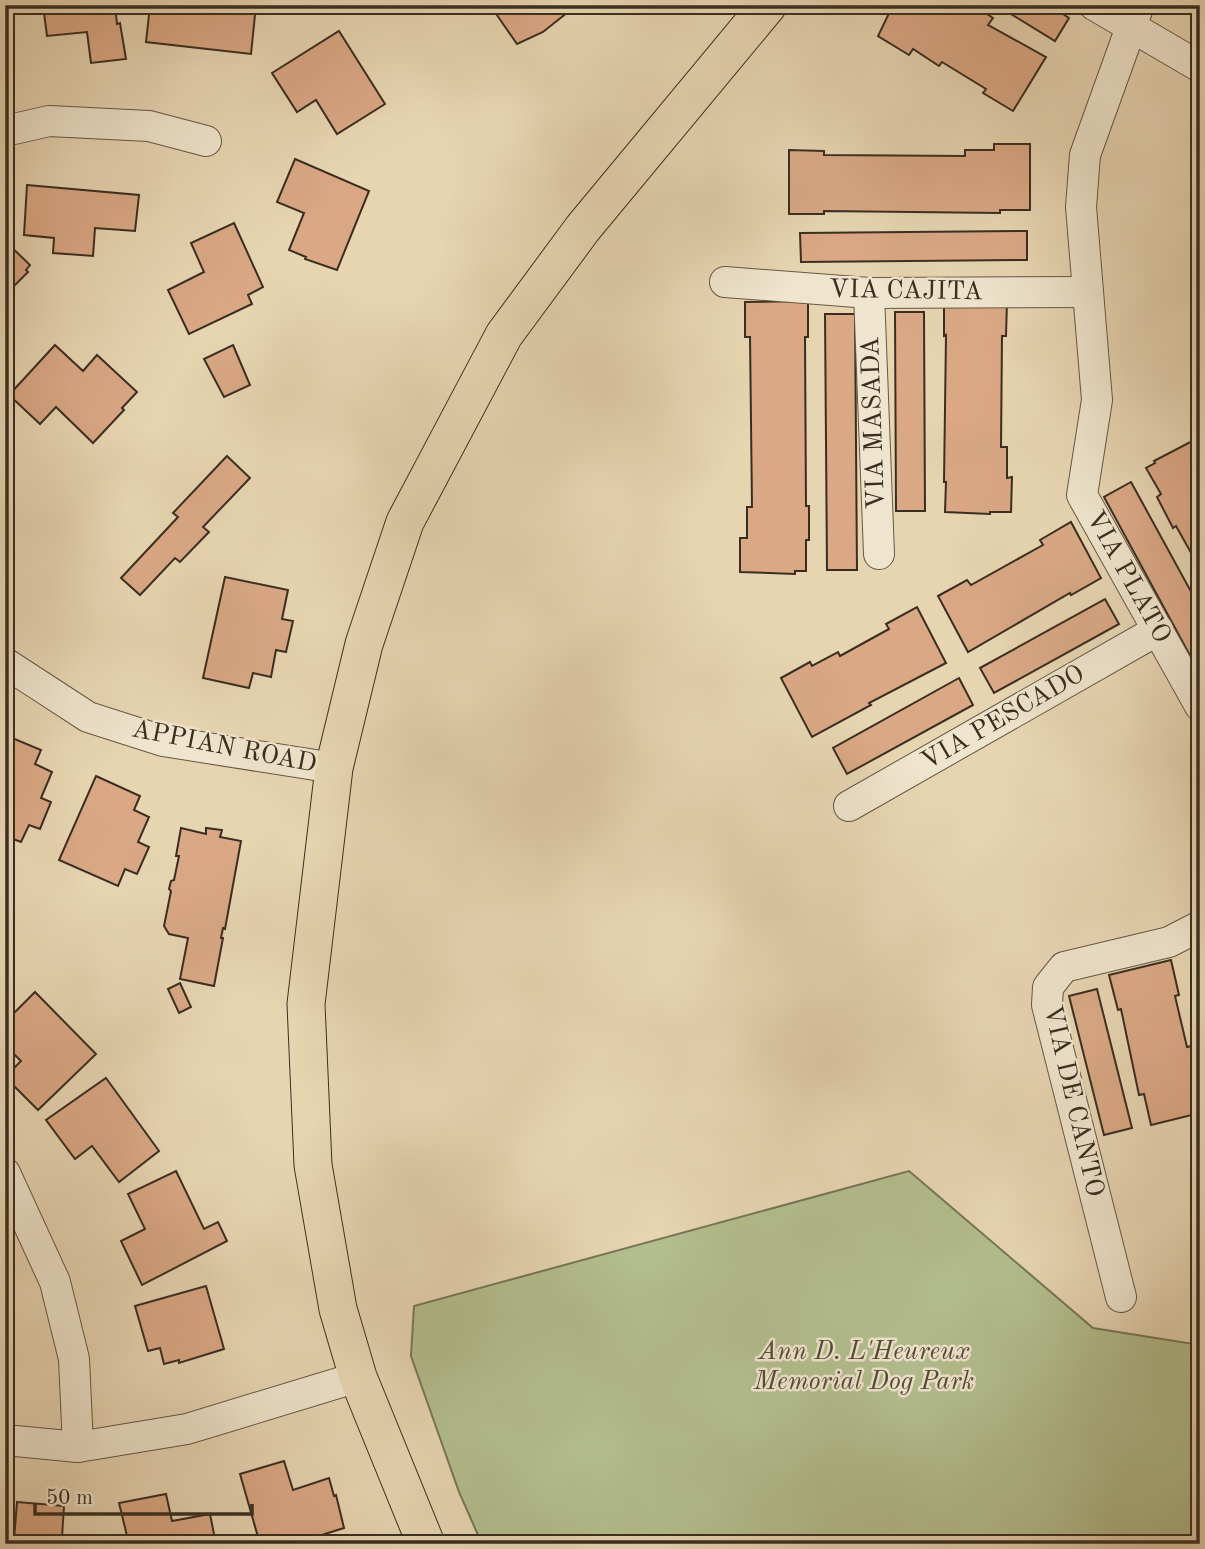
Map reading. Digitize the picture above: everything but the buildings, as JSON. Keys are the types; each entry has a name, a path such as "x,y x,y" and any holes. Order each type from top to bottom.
{"main road":[{"path":"426,1544 358,1377 338,1309 313,1165 306,1004 334,768 364,644 405,522 504,335 583,228 768,5"}],"street":[{"path":"1094,5 1135,16 1200,67"},
{"name":"VIA PLATO","path":"1135,16 1085,155 1081,207 1097,400 1082,495 1200,706"},
{"path":"5,131 49,121 149,126 206,141"},
{"name":"VIA CAJITA","path":"725,282 869,293 1088,292"},
{"name":"VIA MASADA","path":"869,293 879,554"},
{"name":"VIA PESCADO","path":"849,806 1158,630"},
{"name":"APPIAN ROAD","path":"5,663 88,718 163,741 334,768"},
{"name":"VIA DE CANTO","path":"1121,1297 1047,1005 1048,987 1064,967 1170,942 1200,926"},
{"path":"5,1173 55,1282 74,1359 78,1447"},
{"path":"5,1440 78,1447 187,1429 358,1377"}],"green space":[{"name":"Ann D. L'Heureux Memorial Dog Park","path":"909,1171 1093,1328 1200,1345 1200,1544 482,1544 459,1492 411,1356 414,1306"}]}
